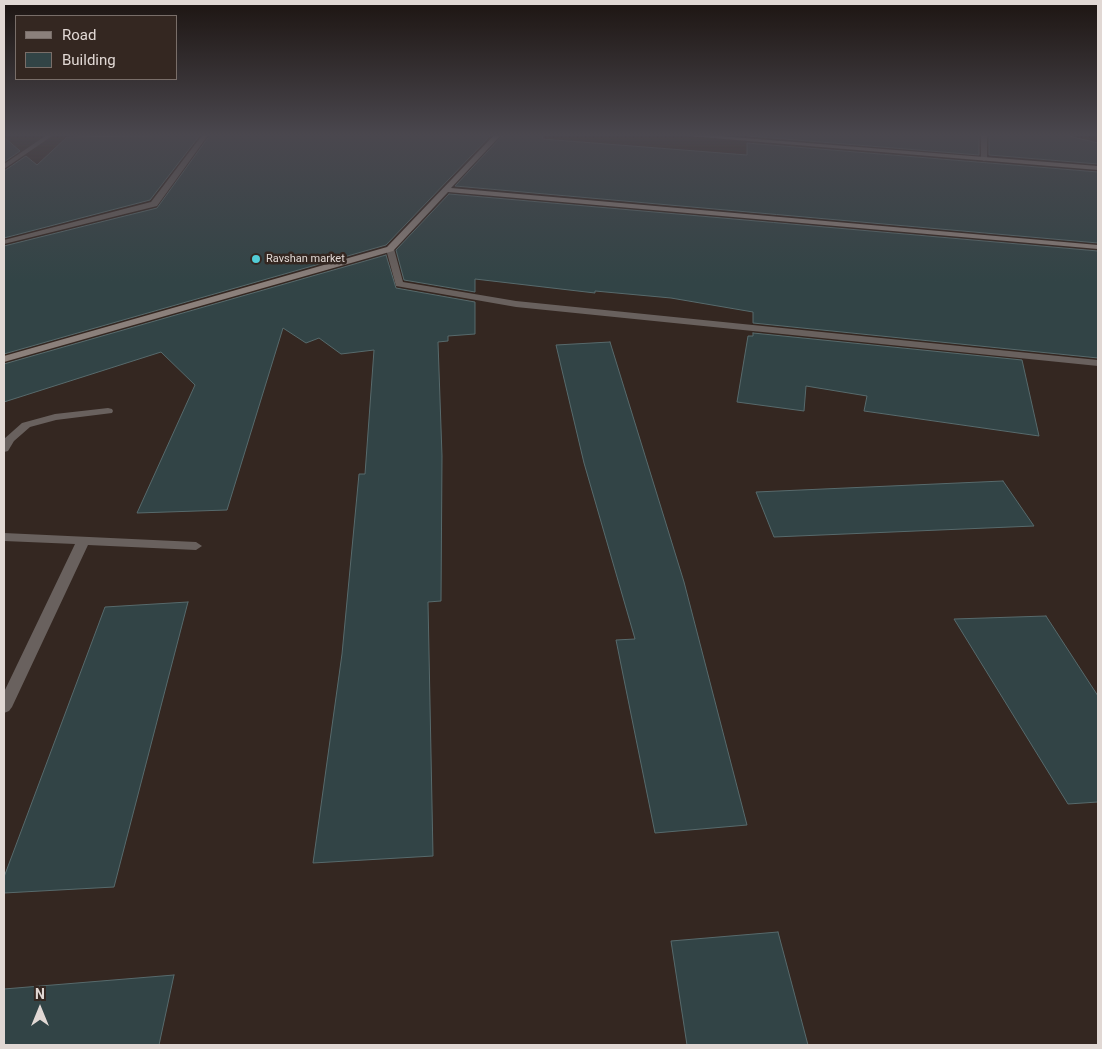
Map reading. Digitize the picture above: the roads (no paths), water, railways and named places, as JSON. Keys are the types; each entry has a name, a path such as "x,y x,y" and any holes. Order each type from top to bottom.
{"street":[{"path":"4,242 154,204 170,183"},
{"path":"4,358 390,249 453,183"},
{"path":"446,190 1098,247"},
{"path":"390,249 399,284 516,304 1098,363"},
{"path":"4,449 10,439 26,425 55,417 108,411"},
{"path":"4,537 196,546"},
{"path":"4,708 83,541"}],"place":[{"name":"Ravshan market","path":"256,259"}]}
